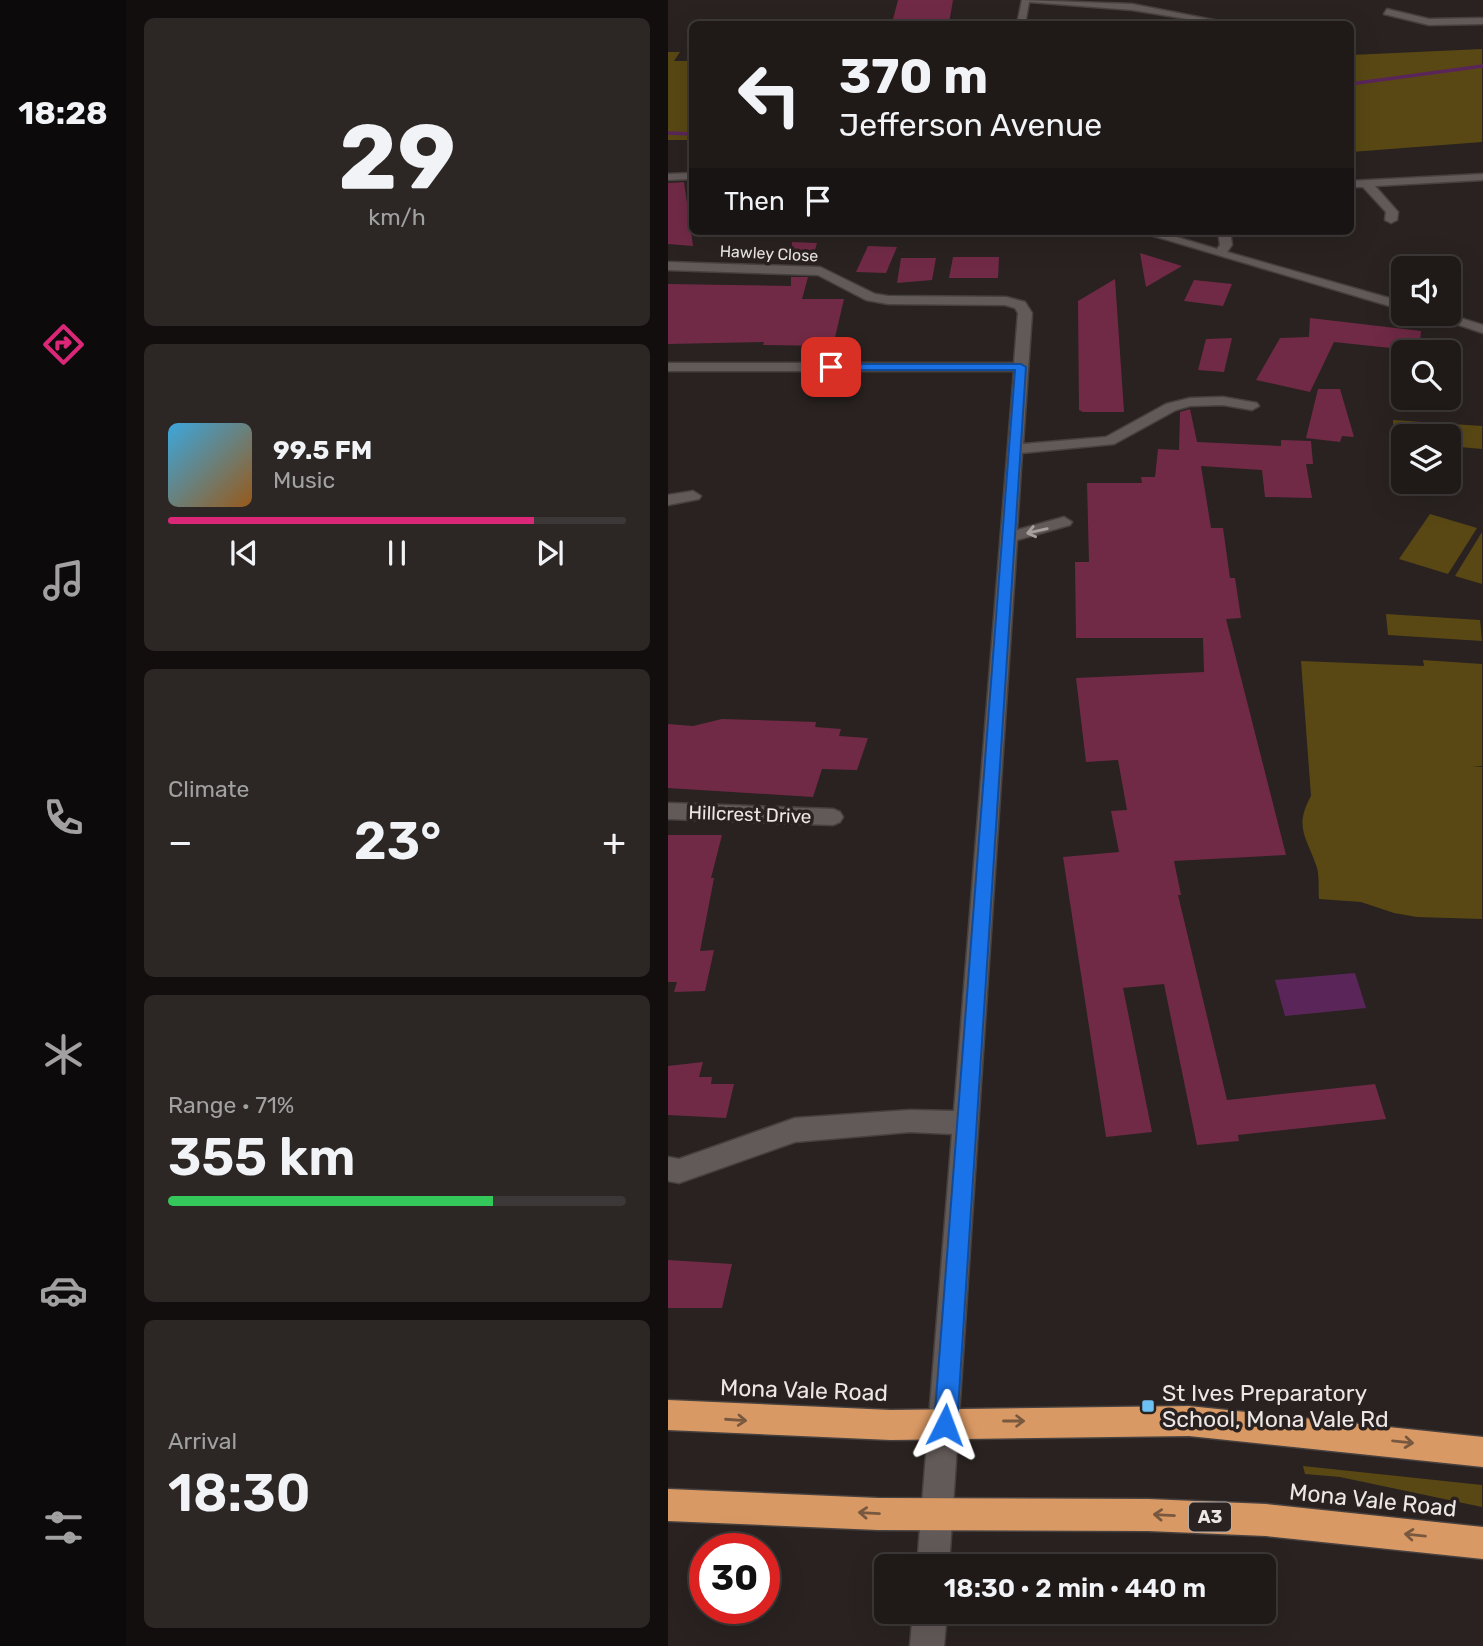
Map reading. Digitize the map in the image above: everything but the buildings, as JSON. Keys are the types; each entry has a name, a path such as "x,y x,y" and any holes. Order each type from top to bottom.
{"highway":[{"name":"Mona Vale Road","path":"668,1415 774,1422 945,1425 1001,1421 1189,1421 1482,1452"},
{"name":"Mona Vale Road","path":"668,1505 937,1514 1148,1514 1266,1520 1482,1543"}],"street":[{"path":"1021,21 1023,4 1028,0 1132,7 1213,21"},
{"path":"1387,12 1429,22 1482,21"},
{"path":"668,177 689,176"},
{"path":"1354,184 1482,177"},
{"path":"1366,183 1392,212 1391,220"},
{"path":"1157,235 1391,303"},
{"path":"1220,253 1226,246 1225,235"},
{"name":"Hawley Close","path":"668,266 820,271 871,297 1006,301 1020,305 1025,313 1021,367"},
{"path":"1461,323 1482,329"},
{"path":"668,367 1021,367 934,1554"},
{"path":"1015,449 1109,441 1171,407 1190,402 1223,401 1252,406"},
{"path":"668,500 693,496"},
{"path":"1009,537 1064,522"},
{"name":"Hillcrest Drive","path":"668,811 832,817"},
{"path":"668,1169 679,1171 795,1130 910,1121 965,1123"},
{"path":"927,1646 929,1624"}],"shaded area":[{"path":"1482,49 1482,142 1354,152 1354,55"},
{"path":"668,52 680,52 674,61 689,61 689,140 668,140"},
{"path":"1393,420 1452,424 1393,424"},
{"path":"1461,425 1482,426 1482,449 1461,447"},
{"path":"1430,514 1477,528 1448,574 1399,559"},
{"path":"1482,532 1482,584 1455,576"},
{"path":"1386,614 1480,620 1482,641 1388,635"},
{"path":"1423,660 1482,664 1482,766 1472,766 1482,767 1482,919 1417,917 1361,902 1319,899 1317,869 1303,831 1303,816 1311,796 1301,661 1424,666"},
{"path":"1355,973 1366,1008 1285,1016 1275,980"},
{"path":"1303,1466 1482,1485 1482,1507 1340,1477 1305,1474"}],"waterway":[{"path":"1354,83 1483,66"},
{"path":"668,133 689,134"}],"place":[{"name":"St Ives Preparatory School, Mona Vale Rd","path":"1148,1406"}],"route":[{"path":"831,367 1021,367 945,1425"}]}
